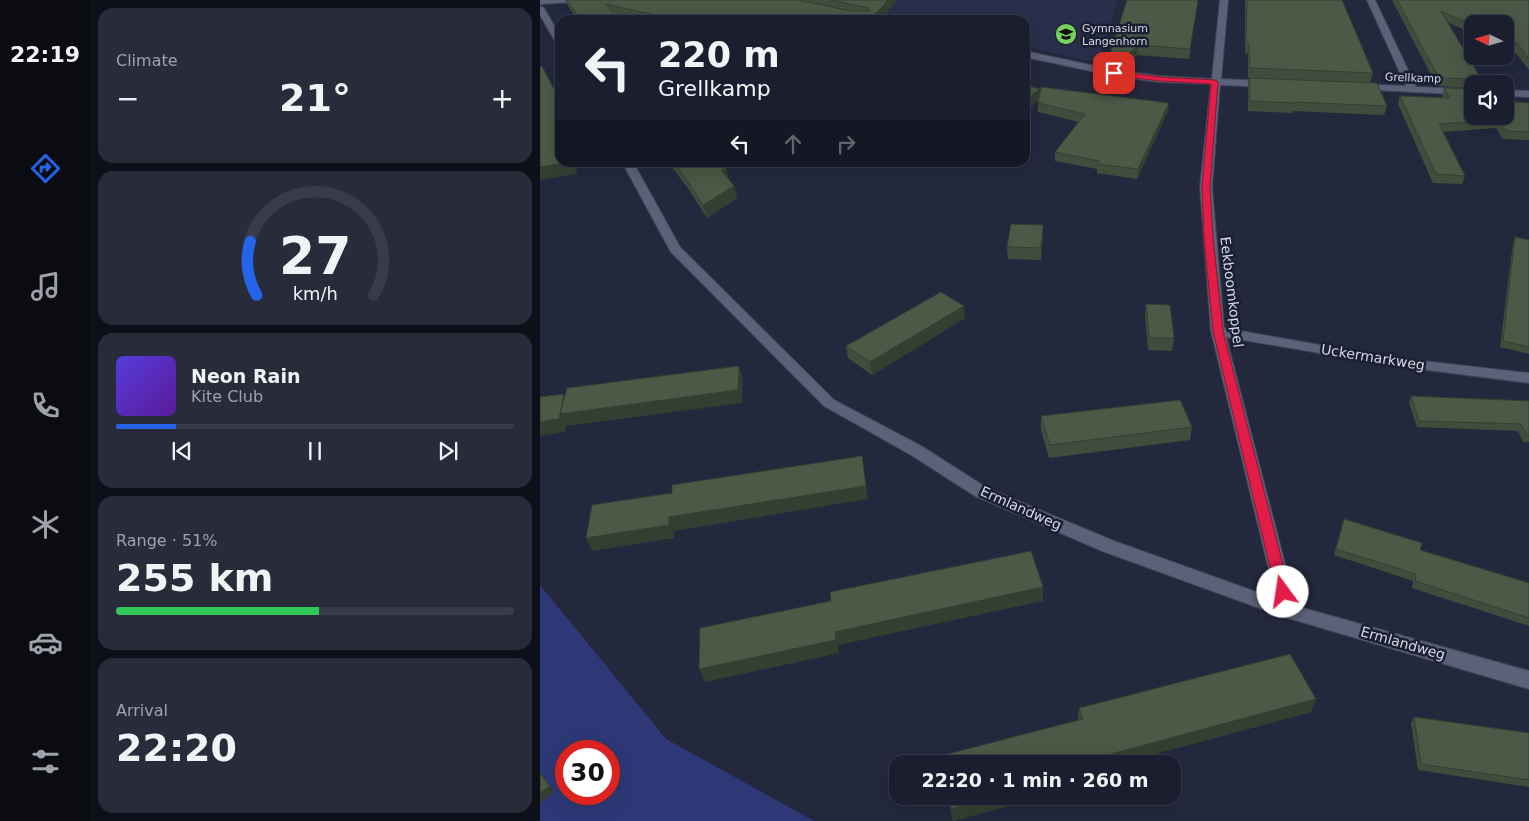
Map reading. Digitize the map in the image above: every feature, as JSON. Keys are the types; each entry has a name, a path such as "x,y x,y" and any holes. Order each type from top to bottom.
{"street":[{"path":"540,2 572,0"},
{"name":"Eekboomkoppel","path":"1224,0 1206,187 1218,331 1288,611"},
{"path":"1371,0 1412,89"},
{"path":"540,8 555,34"},
{"path":"1030,55 1114,73 1160,79 1274,84"},
{"name":"Grellkamp","path":"1353,87 1464,92"},
{"path":"1514,93 1529,94"},
{"name":"Ermlandweg","path":"630,167 675,249 829,404 916,451 981,492 1108,546 1288,611 1529,680"},
{"name":"Uckermarkweg","path":"1218,331 1388,361 1529,378"}],"shaded area":[{"name":"Gymnasium Langenhorn","path":"1118,0 1099,63 1030,48 1030,15 871,15 805,1"},
{"path":"540,585 666,739 814,821 540,821"}],"building":[{"path":"567,0 797,0 851,11 869,11 869,8 831,0 888,0 874,15 656,15 606,4 614,15 578,15"},
{"path":"1127,0 1198,0 1190,49 1138,45 1123,59 1109,57"},
{"path":"1247,0 1342,0 1373,73 1250,68 1249,44 1246,44"},
{"path":"1397,0 1529,0 1529,59 1514,42 1514,15 1464,15 1464,21 1441,11 1464,50 1464,65 1473,65 1479,75 1464,75 1464,79 1439,78"},
{"path":"542,66 555,91 555,165 540,167 540,67"},
{"path":"1249,78 1377,83 1387,106 1250,101"},
{"path":"1030,86 1040,89 1030,96"},
{"path":"1041,87 1169,103 1138,169 1098,164 1099,161 1055,152 1085,114 1038,103"},
{"path":"1444,88 1464,89 1464,122 1439,124 1465,176 1436,174 1400,96 1450,98"},
{"path":"1514,102 1529,103 1529,132 1506,131 1502,125 1514,125"},
{"path":"678,167 725,167 721,170 734,186 703,205"},
{"path":"1011,224 1043,225 1041,248 1007,247"},
{"path":"1515,237 1529,240 1529,347 1503,341"},
{"path":"941,292 964,306 870,362 846,346"},
{"path":"1146,304 1170,305 1174,338 1149,338"},
{"path":"739,366 738,390 560,414 567,388"},
{"path":"564,394 559,419 540,422 540,397"},
{"path":"1411,396 1529,401 1529,436 1521,424 1419,421"},
{"path":"1180,400 1192,427 1050,445 1041,416"},
{"path":"862,456 866,486 669,517 669,525 586,538 592,505 672,493 672,485"},
{"path":"1344,519 1422,543 1420,550 1529,583 1529,618 1415,581 1416,574 1336,549"},
{"path":"1031,551 1043,587 835,632 836,640 699,669 700,628 831,601 830,592"},
{"path":"1290,654 1316,699 1107,755 944,755 1083,719 1079,708"},
{"path":"1414,717 1529,733 1529,780 1421,764"},
{"path":"540,773 550,786 540,793"},
{"path":"950,805 966,805 951,809"}],"place":[{"name":"Gymnasium Langenhorn","path":"1066,34"}],"route":[{"path":"1114,73 1160,79 1215,82 1214,112 1206,187 1218,331 1283,592"}]}
